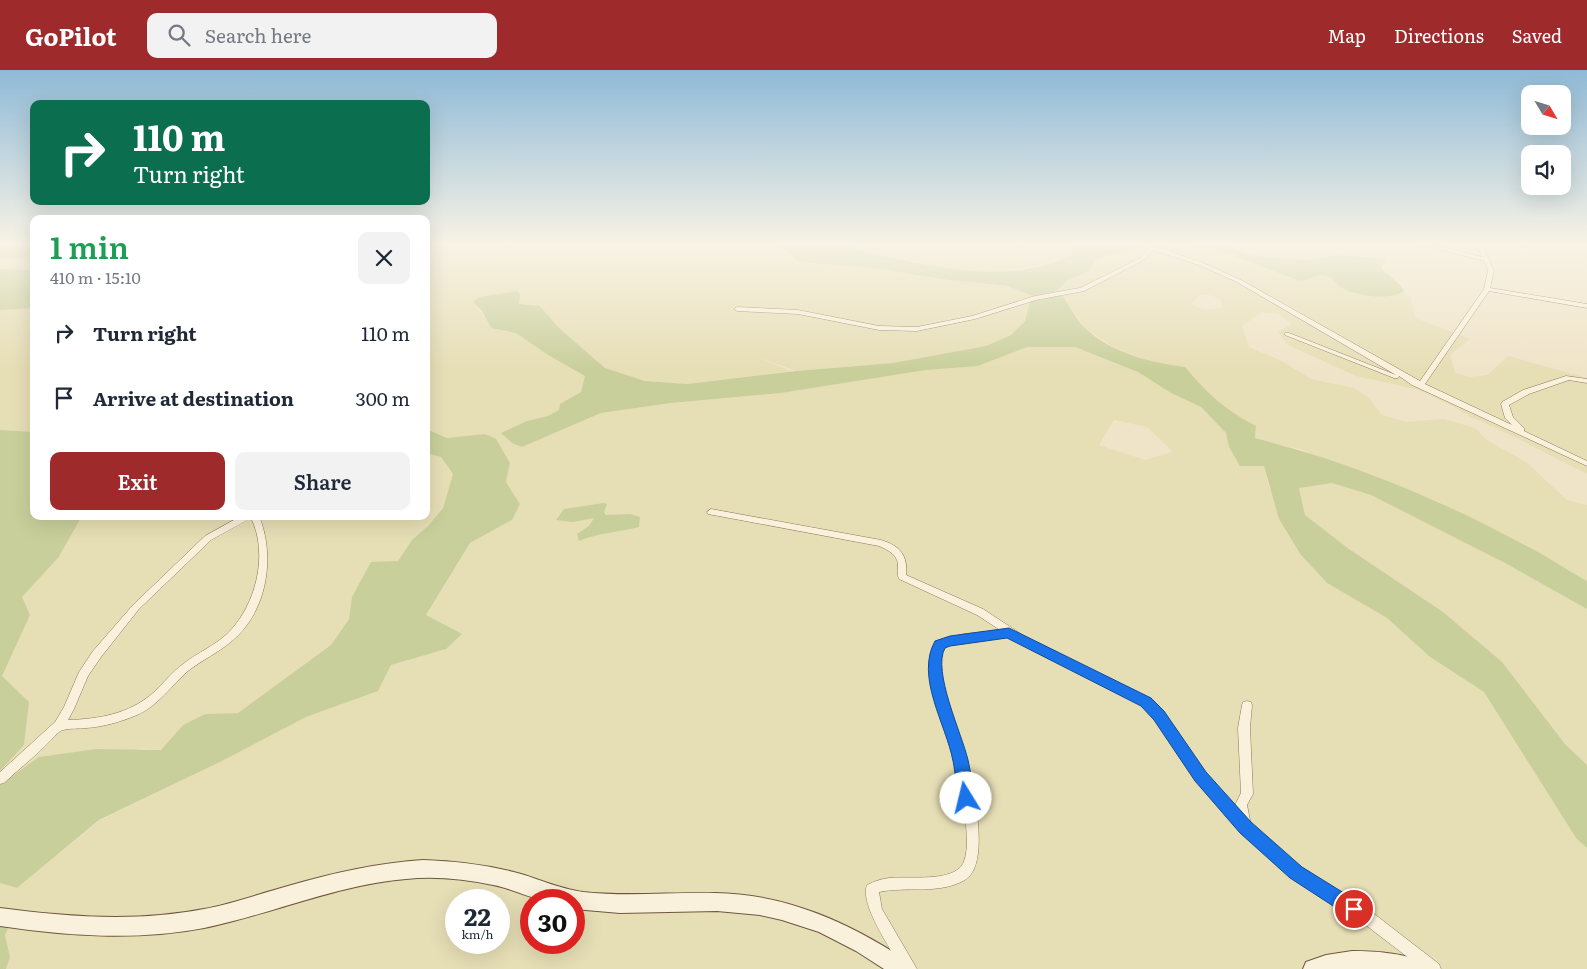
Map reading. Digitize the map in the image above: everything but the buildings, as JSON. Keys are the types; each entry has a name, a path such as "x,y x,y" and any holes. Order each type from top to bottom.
{"street":[{"path":"737,309 798,312 879,328 918,329 973,318 1041,297 1082,290 1090,286"},
{"path":"1248,286 1420,385"},
{"path":"1420,385 1487,290 1488,286"},
{"path":"1487,290 1587,306"},
{"path":"1287,334 1420,385 1587,464"},
{"path":"1529,436 1510,418 1505,404 1526,392 1557,384 1569,378 1587,381"},
{"path":"711,512 881,543 892,548 900,556 903,564 902,577 980,612 1009,633 1146,702 1159,715 1200,776 1245,828 1296,872 1368,918 1434,969"},
{"path":"0,780 59,725 69,710 83,676 97,654 136,608 208,538 241,520"},
{"path":"59,725 97,723 137,710 151,701 185,669 230,638 240,627 256,598 262,575 263,544 256,520"},
{"path":"910,969 876,911 872,889 876,886 904,886 953,879 968,867 973,846 960,759 941,698 934,665 936,652 940,644 950,641 1009,633"},
{"path":"1245,828 1240,805 1247,794 1244,728 1247,705"},
{"path":"0,917 64,925 111,926 186,921 229,912 344,881 391,872 429,868 492,876 524,884 552,896 582,901 622,904 736,904 798,914 831,926 871,947 902,969"},
{"path":"1313,969 1342,962 1360,961 1401,964 1417,969"}],"shaded area":[{"path":"430,286 1008,286 1032,296 1057,291 1062,286 1340,286 1360,294 1387,296 1402,293 1411,297 1415,318 1470,339 1450,355 1455,373 1469,377 1488,375 1508,356 1587,378 1587,474 1471,417 1447,403 1415,389 1356,376 1288,345 1278,332 1292,324 1278,314 1262,312 1242,326 1249,347 1282,361 1311,379 1354,388 1369,398 1382,415 1407,422 1444,419 1475,428 1487,440 1526,462 1567,500 1587,505 1587,581 1522,543 1437,502 1302,450 1255,438 1256,426 1228,411 1206,392 1185,367 1151,363 1120,352 1084,327 1062,295 1031,302 1025,321 1011,335 986,346 893,363 796,371 749,354 791,371 687,384 645,381 605,368 558,327 540,306 519,304 517,291 479,297 474,302 491,328 516,333 548,355 585,376 582,392 560,404 559,410 548,416 527,421 522,447 601,413 671,403 781,393 926,370 978,366 1027,347 1075,347 1138,372 1171,393 1201,407 1226,433 1229,447 1264,466 1269,487 1301,555 1327,583 1387,618 1430,657 1484,692 1576,838 1587,848 1587,969 6,969 10,957 5,935 13,916 0,914 0,883 17,888 99,821 220,762 306,717 378,691 391,665 446,649 461,635 426,615 470,543 512,520 520,504 506,482 510,463 485,434 447,438 430,431","holes":["1201,295 1210,295 1222,301 1222,308 1204,310 1190,304","1114,420 1147,427 1173,452 1145,460 1099,445"]},
{"path":"30,308 30,432 0,430 0,310"},
{"path":"430,454 441,457 453,474 443,508 428,526 412,540 398,561 352,597 349,619 331,645 238,713 205,714 183,725 161,750 142,748 0,785 0,771 24,745 28,702 2,676 15,646 22,597 58,558 80,520 430,520"},
{"path":"1332,483 1371,495 1424,521 1505,563 1587,609 1587,765 1565,744 1443,612 1349,549 1305,515 1299,487"}],"green space":[{"path":"0,286 30,286 30,308 0,310"},
{"path":"1008,286 1062,286 1057,291 1032,296"},
{"path":"1340,286 1401,286 1404,291 1382,297 1364,295"},
{"path":"517,291 520,294 519,304 540,306 558,327 605,368 645,381 687,384 796,371 893,363 986,346 1011,335 1025,321 1030,302 1062,295 1084,327 1107,344 1145,359 1185,367 1218,401 1235,414 1256,426 1255,438 1357,469 1424,496 1530,547 1587,581 1587,609 1505,563 1371,495 1332,483 1299,488 1305,515 1349,549 1443,612 1502,662 1565,744 1587,765 1587,848 1576,838 1484,692 1430,657 1387,618 1327,583 1301,555 1279,519 1264,466 1240,466 1229,447 1226,433 1201,407 1171,393 1138,372 1075,347 1027,347 978,366 926,370 781,393 671,403 601,413 522,447 512,443 501,433 527,421 548,416 559,410 560,404 581,392 585,376 548,355 516,333 491,328 482,311 473,302 479,297"},
{"path":"0,430 30,432 30,520 80,520 58,558 22,597 30,615 2,676 29,702 24,745 0,771"},
{"path":"430,431 447,438 485,434 496,439 510,463 506,482 520,504 512,520 470,543 426,615 462,634 446,649 391,665 378,691 306,717 220,762 99,820 17,888 0,883 0,785 39,757 97,749 161,750 183,725 205,714 238,713 331,645 349,619 352,597 371,562 398,561 412,540 428,526 443,508 453,474 441,457 430,454"},
{"path":"607,504 604,512 606,515 630,514 640,517 639,527 601,534 579,541 577,534 589,526 594,518 573,522 556,520 564,509"},
{"path":"0,914 14,916 5,935 10,957 6,969 0,969"}],"route":[{"path":"966,798 960,759 941,698 934,665 936,652 940,644 950,641 1009,633 1071,665 1131,692 1146,702 1159,715 1200,776 1245,828 1296,872 1354,909"}]}
